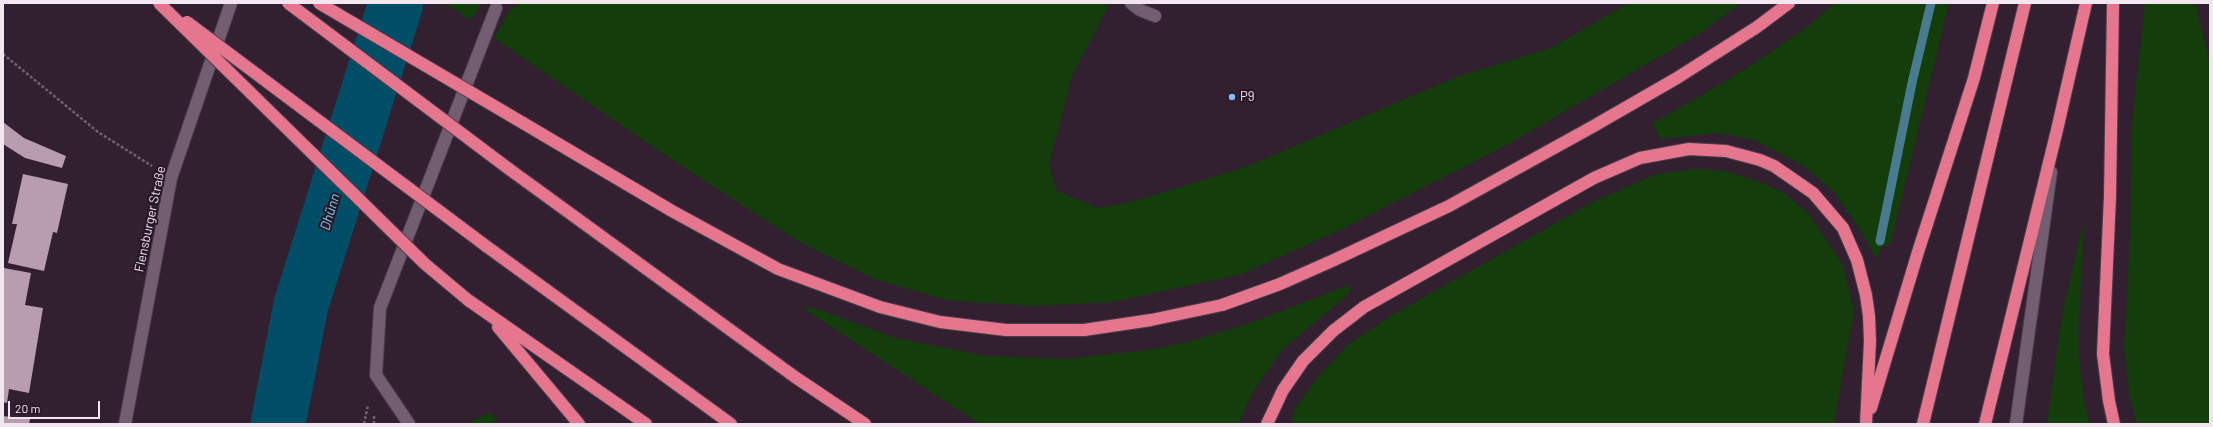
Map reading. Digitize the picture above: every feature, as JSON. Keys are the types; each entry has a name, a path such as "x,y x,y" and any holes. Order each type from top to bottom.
{"highway":[{"path":"159,3 425,264 489,316 646,424"},
{"path":"162,3 486,246 731,424"},
{"path":"288,3 509,169 795,378 865,424"},
{"path":"319,3 672,211 778,269 880,307 940,322 1006,330 1084,330 1151,320 1222,305 1280,284 1450,206 1592,127 1757,27 1789,3"},
{"path":"1866,424 1918,252 1974,78 1993,3"},
{"path":"1923,424 2025,3"},
{"path":"1985,424 2057,130 2086,3"},
{"path":"2113,3 2110,196 2103,354 2109,401 2114,424"},
{"path":"1267,424 1283,390 1303,361 1333,331 1364,307 1594,178 1640,158 1690,149 1726,151 1760,160 1774,166 1813,193 1843,228 1857,260 1866,295 1869,316 1870,341 1866,424"},
{"path":"489,316 579,424"}],"street":[{"name":"Flensburger Straße","path":"125,424 171,178 231,3"},
{"path":"1131,3 1140,10 1155,16"},
{"path":"409,424 376,375 380,308 496,8"},
{"path":"2016,424 2057,130"}],"path":[{"path":"3,54 98,132 171,178"}],"green space":[{"path":"445,3 480,3 477,12 469,20"},
{"path":"520,3 1110,3 1072,76 1049,165 1057,191 1098,208 1128,203 1246,167 1457,77 1551,48 1629,3 1741,3 1702,32 1505,146 1340,230 1242,274 1113,302 1033,306 946,300 875,279 798,241 674,161 494,38 510,10"},
{"path":"1835,3 1949,3 1891,242 1881,248 1876,259 1861,231 1835,193 1804,166 1754,140 1718,133 1660,139 1653,123 1723,83 1765,56 1810,25"},
{"path":"2145,3 2195,3 2210,63 2210,424 2137,424 2130,399 2124,348 2130,240 2132,123"},
{"path":"1694,169 1726,171 1762,183 1784,193 1809,214 1843,265 1854,311 1834,424 1290,424 1296,408 1317,378 1349,344 1391,316 1595,201 1657,174"},
{"path":"2084,220 2078,346 2084,401 2090,424 2047,424 2062,314"},
{"path":"1349,285 1351,292 1283,349 1254,390 1238,424 980,424 801,307 814,308 895,338 985,356 1067,359 1155,349 1196,340 1256,321"},
{"path":"491,412 498,424 466,424"}],"building":[{"path":"3,122 24,138 66,156 62,168 25,158 3,144"},
{"path":"23,174 68,184 57,233 53,232 44,271 8,263 17,224 12,224"},
{"path":"4,268 31,273 25,305 43,308 29,393 9,389 7,403 3,402"},
{"path":"3,416 30,419 29,424 3,424"}],"waterway":[{"name":"Dhünn","path":"278,424 301,305 396,3"},
{"path":"1880,241 1912,83 1931,3"}],"place":[{"name":"P9","path":"1232,97"}]}
